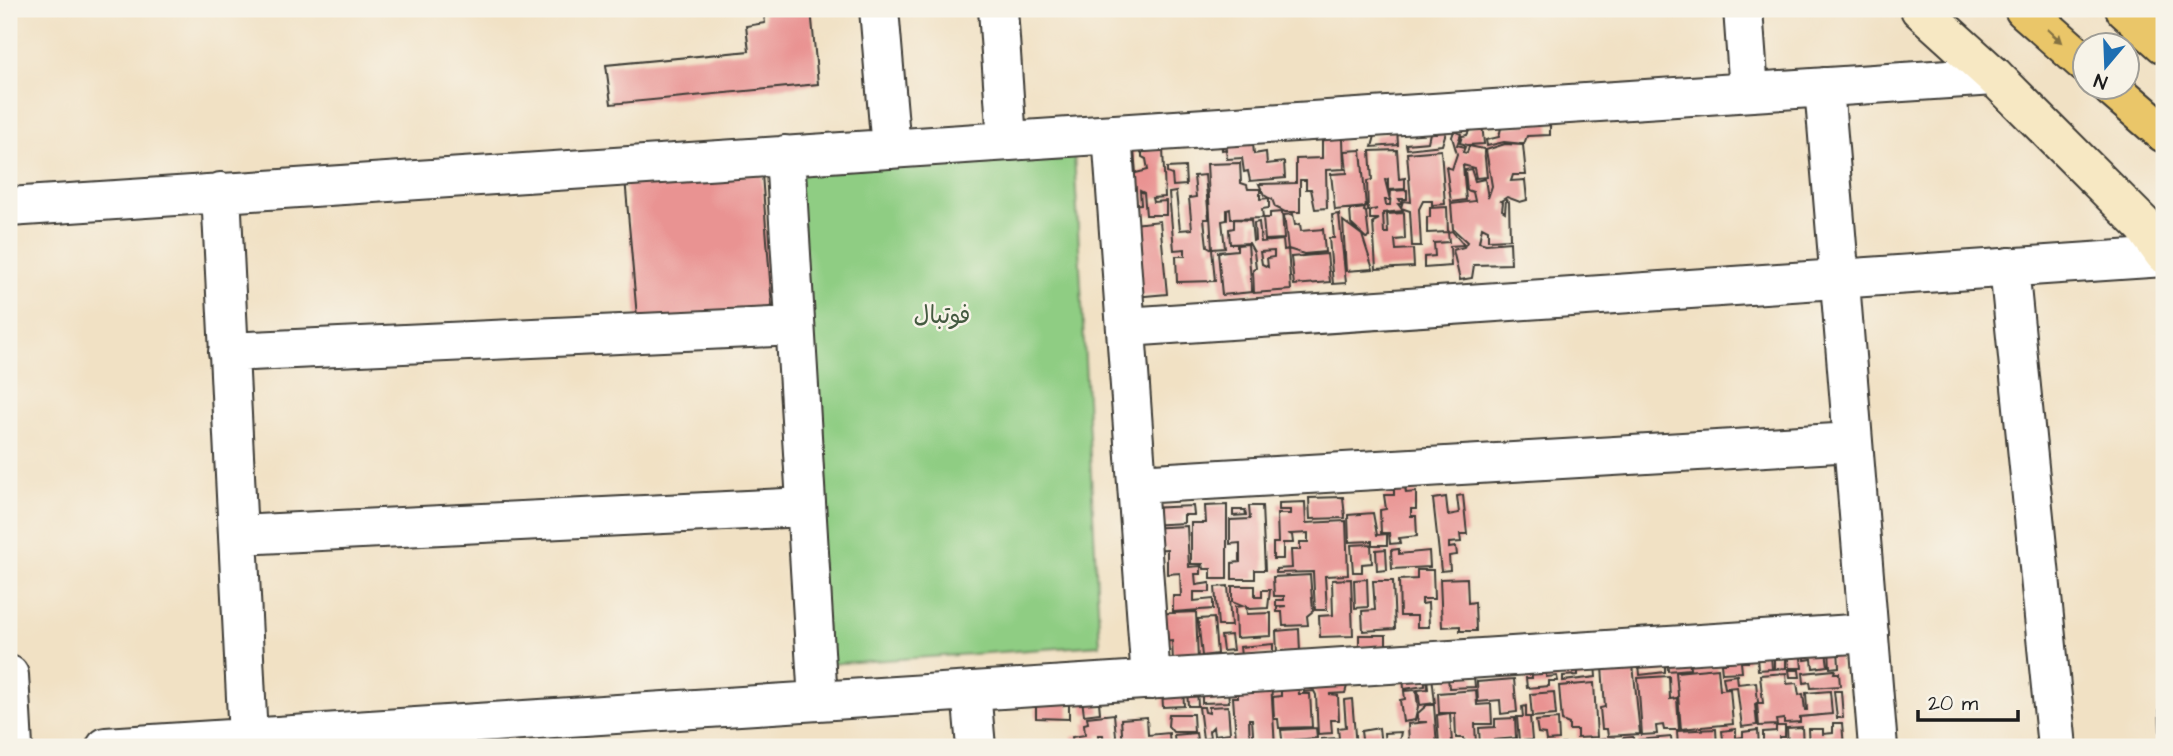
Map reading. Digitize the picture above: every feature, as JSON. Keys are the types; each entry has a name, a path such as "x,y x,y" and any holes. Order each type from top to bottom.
{"highway":[{"path":"2024,9 2072,52"},
{"path":"2124,9 2164,44"},
{"path":"2128,102 2164,134"}],"main road":[{"path":"1920,9 1994,76 2144,226 2164,256"}],"street":[{"path":"879,9 891,149"},
{"path":"998,9 1007,141"},
{"path":"1743,9 1749,92"},
{"path":"9,206 1994,76"},
{"path":"1824,87 1878,747"},
{"path":"1112,134 1151,680"},
{"path":"785,155 818,701"},
{"path":"221,192 248,738"},
{"path":"1126,327 2164,256"},
{"path":"2009,267 2057,747"},
{"path":"228,352 795,326"},
{"path":"1137,484 1853,442"},
{"path":"238,535 806,507"},
{"path":"106,747 1869,633"},
{"path":"9,675 13,747"},
{"path":"971,691 976,747"}],"green space":[{"name":"فوتبال","path":"1074,153 1100,645 828,664 791,172"}],"building":[{"path":"763,9 811,9 818,84 611,104 606,65 749,51 746,26 765,23"},
{"path":"1550,121 1550,135 1527,136 1524,144 1504,142 1487,146 1486,140 1499,137 1501,128"},
{"path":"1482,123 1484,144 1460,143 1462,136 1467,135 1471,127"},
{"path":"1397,129 1398,145 1372,147 1375,136"},
{"path":"1454,131 1461,134 1457,145 1465,147 1463,152 1467,153 1469,146 1484,149 1487,177 1476,178 1474,168 1463,165 1466,200 1451,202 1446,167 1452,169 1457,154 1452,137"},
{"path":"1446,132 1442,145 1407,149 1406,144 1428,142 1430,133"},
{"path":"1252,133 1254,154 1266,152 1267,164 1284,162 1285,178 1250,181 1248,171 1244,172 1242,158 1227,159 1226,149 1222,150 1220,135"},
{"path":"1322,139 1343,139 1344,169 1326,170 1327,208 1315,209 1311,189 1306,189 1306,180 1300,180 1300,212 1285,212 1275,207 1272,199 1264,195 1259,184 1296,183 1296,159 1322,158"},
{"path":"1505,144 1523,145 1526,175 1513,175 1511,181 1525,180 1527,200 1520,202 1507,197 1501,201 1502,210 1505,212 1506,200 1509,202 1510,239 1488,240 1488,230 1482,227 1479,242 1510,242 1511,264 1474,265 1472,278 1460,280 1453,250 1464,247 1467,242 1453,229 1451,204 1475,201 1473,192 1467,190 1465,170 1471,169 1475,181 1485,179 1488,198 1492,186 1486,150"},
{"path":"1163,148 1165,197 1152,198 1153,202 1166,201 1166,215 1146,215 1144,193 1140,191 1141,204 1127,205 1122,151 1134,150 1136,173 1148,170 1146,159 1142,157 1142,149"},
{"path":"1361,150 1366,207 1335,210 1331,174 1347,173 1345,151"},
{"path":"1397,150 1399,179 1405,178 1405,189 1388,190 1388,179 1385,180 1390,200 1385,200 1386,205 1390,205 1391,191 1407,190 1407,199 1399,199 1402,204 1398,204 1403,211 1383,213 1384,233 1388,233 1387,214 1404,213 1405,239 1395,240 1396,250 1413,249 1414,267 1376,269 1373,222 1379,219 1370,219 1370,211 1377,209 1368,211 1367,181 1372,180 1370,151"},
{"path":"1441,150 1445,204 1432,205 1432,201 1423,201 1419,209 1421,246 1412,246 1410,211 1401,208 1403,201 1411,202 1407,153"},
{"path":"1240,163 1241,183 1247,185 1248,189 1260,189 1260,199 1269,198 1269,208 1262,209 1263,218 1231,219 1230,209 1227,210 1227,220 1222,221 1225,248 1212,249 1207,164"},
{"path":"1185,167 1186,185 1173,186 1172,175 1167,173 1167,168"},
{"path":"762,174 773,320 638,329 625,178"},
{"path":"1205,175 1209,219 1204,219 1207,246 1212,249 1215,281 1177,282 1176,256 1185,256 1185,249 1174,250 1169,193 1176,192 1180,230 1192,229 1189,198 1196,197 1194,176"},
{"path":"1447,207 1448,232 1427,233 1430,208"},
{"path":"1365,208 1369,237 1366,238 1351,224 1350,210"},
{"path":"1282,212 1284,239 1265,240 1263,218 1270,218 1270,213"},
{"path":"1293,214 1295,225 1300,224 1301,231 1323,229 1325,252 1304,254 1288,249 1284,215"},
{"path":"1339,214 1346,283 1333,284 1329,238 1334,238 1332,215"},
{"path":"1234,219 1251,220 1253,241 1254,223 1259,222 1261,242 1283,240 1284,250 1288,249 1291,290 1254,293 1254,252 1249,243 1230,244 1229,229 1234,228","holes":["1274,251 1274,257 1267,258 1268,267 1262,264 1260,252"]},
{"path":"1160,221 1167,294 1134,297 1125,225"},
{"path":"1343,221 1362,235 1373,269 1346,271"},
{"path":"1452,231 1464,245 1450,246 1451,266 1424,268 1424,257 1435,256 1434,243 1449,242 1448,232"},
{"path":"1248,244 1252,292 1222,295 1218,252 1237,250 1237,245"},
{"path":"1327,254 1330,282 1294,285 1291,257"},
{"path":"1405,487 1406,493 1416,492 1416,509 1411,509 1411,516 1416,516 1417,536 1399,538 1400,543 1390,544 1389,533 1381,533 1380,510 1386,509 1384,495 1394,495 1394,488"},
{"path":"1463,495 1467,534 1460,534 1461,542 1449,543 1449,548 1456,547 1457,555 1449,556 1450,570 1441,571 1433,499 1446,497 1448,515 1459,513 1457,496"},
{"path":"1343,497 1345,518 1310,519 1309,498"},
{"path":"1305,502 1306,523 1346,521 1348,575 1325,576 1327,610 1315,610 1313,572 1276,573 1276,569 1292,568 1291,550 1300,550 1300,542 1308,542 1308,533 1290,534 1293,543 1283,543 1283,559 1273,559 1273,543 1278,543 1277,514 1290,514 1290,510 1279,510 1279,503"},
{"path":"1227,505 1227,579 1211,579 1211,569 1204,569 1203,564 1191,564 1191,523 1206,523 1205,506"},
{"path":"1193,506 1194,515 1184,515 1184,523 1148,525 1147,508"},
{"path":"1249,506 1262,506 1265,570 1255,570 1255,579 1232,579 1232,563 1240,562 1240,543 1230,544 1230,520 1250,519"},
{"path":"1233,510 1245,510 1246,515 1233,516"},
{"path":"1373,513 1377,535 1387,534 1387,545 1372,545 1372,541 1349,542 1348,515"},
{"path":"1187,526 1189,567 1201,566 1201,574 1195,574 1196,585 1210,583 1210,592 1194,592 1194,601 1213,599 1213,609 1173,612 1173,596 1181,596 1180,573 1167,574 1167,549 1146,550 1145,528"},
{"path":"1371,544 1372,563 1362,564 1362,572 1353,572 1351,545"},
{"path":"1386,549 1387,570 1377,571 1376,550"},
{"path":"1399,549 1399,554 1429,551 1430,567 1392,569 1391,550"},
{"path":"1417,570 1433,570 1434,599 1422,599 1422,604 1428,603 1429,627 1417,627 1417,616 1400,616 1399,580 1417,579"},
{"path":"1310,575 1313,611 1307,616 1308,625 1283,626 1282,612 1277,612 1277,607 1286,606 1276,606 1276,600 1284,600 1284,596 1274,596 1273,577"},
{"path":"1467,578 1468,603 1475,602 1476,631 1460,631 1460,626 1442,627 1440,579"},
{"path":"1351,579 1353,636 1320,637 1319,616 1333,615 1332,580"},
{"path":"1367,579 1368,607 1355,608 1354,580"},
{"path":"1373,581 1393,581 1395,629 1363,631 1362,611 1375,610"},
{"path":"1228,586 1231,626 1218,626 1215,587"},
{"path":"1232,586 1255,586 1255,597 1262,597 1262,590 1270,590 1268,608 1249,609 1246,606 1247,614 1271,613 1271,636 1236,638 1235,607 1242,606 1232,602"},
{"path":"1196,612 1198,660 1173,661 1172,641 1153,643 1150,614"},
{"path":"1214,618 1217,654 1202,656 1198,619"},
{"path":"1299,629 1300,652 1277,653 1276,631"},
{"path":"1231,635 1233,650 1223,651 1221,636"},
{"path":"1359,635 1386,635 1386,647 1359,647"},
{"path":"1273,644 1273,653 1241,656 1240,647"},
{"path":"1825,644 1828,666 1813,668 1812,659 1805,660 1803,646"},
{"path":"1800,648 1802,668 1789,668 1787,649"},
{"path":"1829,648 1838,648 1839,667 1830,668"},
{"path":"1748,652 1748,662 1741,662 1742,672 1722,673 1721,663 1727,663 1727,657"},
{"path":"1771,654 1772,669 1758,670 1757,656"},
{"path":"1786,654 1786,668 1774,669 1774,655"},
{"path":"1689,655 1690,669 1668,671 1667,656"},
{"path":"1665,661 1665,672 1640,675 1639,664"},
{"path":"1595,664 1596,677 1563,681 1563,676 1578,675 1578,670"},
{"path":"1633,664 1640,734 1608,736 1607,729 1602,729 1600,708 1605,707 1602,667"},
{"path":"1531,665 1546,671 1546,677 1557,676 1558,681 1549,681 1549,686 1527,688 1526,678 1532,678"},
{"path":"1718,668 1720,690 1730,689 1733,724 1681,729 1676,672"},
{"path":"1789,670 1799,670 1800,677 1790,677"},
{"path":"1835,670 1834,673 1839,673 1840,686 1811,688 1810,682 1804,683 1803,673"},
{"path":"1424,672 1425,686 1404,689 1403,675"},
{"path":"1786,673 1787,684 1797,683 1799,695 1803,694 1805,710 1806,693 1830,691 1832,714 1800,717 1800,722 1784,723 1784,719 1776,720 1777,725 1759,726 1757,703 1763,703 1760,675"},
{"path":"1474,675 1475,687 1449,688 1448,677"},
{"path":"1737,675 1738,684 1756,682 1757,725 1742,727 1737,687 1725,688 1723,677"},
{"path":"1350,676 1345,693 1329,694 1338,695 1339,720 1331,720 1332,733 1318,734 1316,695 1314,691 1304,692 1303,684"},
{"path":"1432,676 1435,703 1420,705 1418,690 1428,689 1427,677"},
{"path":"1669,676 1670,699 1677,698 1679,730 1664,730 1663,725 1656,726 1657,734 1642,735 1638,678"},
{"path":"1514,679 1517,712 1501,714 1500,700 1478,702 1477,682"},
{"path":"1298,682 1299,694 1310,694 1312,727 1279,728 1278,719 1274,719 1273,697 1281,696 1281,683"},
{"path":"1271,683 1275,747 1254,747 1252,719 1249,719 1250,747 1221,747 1221,740 1236,739 1233,697 1238,697 1238,686"},
{"path":"1594,683 1597,737 1577,738 1577,730 1569,730 1569,724 1562,721 1559,686"},
{"path":"1183,688 1184,706 1163,707 1162,690"},
{"path":"1187,689 1197,689 1198,706 1188,706"},
{"path":"1228,689 1229,702 1202,703 1202,691"},
{"path":"1098,690 1100,713 1084,715 1081,691"},
{"path":"1416,690 1418,707 1415,720 1403,722 1400,700 1405,699 1404,691"},
{"path":"1476,690 1477,705 1491,704 1492,724 1475,724 1476,744 1465,744 1464,738 1456,738 1455,713 1439,713 1438,693"},
{"path":"1834,691 1841,691 1843,718 1837,718"},
{"path":"1554,692 1556,715 1532,717 1530,694"},
{"path":"1352,699 1356,747 1321,747 1321,739 1339,738 1338,728 1346,727 1344,700"},
{"path":"1036,700 1069,700 1069,719 1036,718"},
{"path":"2159,703 2164,703 2164,731 2160,731"},
{"path":"1427,705 1434,705 1437,747 1421,747 1421,742 1409,743 1408,724 1427,722 1418,722 1417,714"},
{"path":"1228,706 1230,733 1214,735 1213,727 1209,731 1210,738 1203,739 1199,707 1204,707 1205,712 1209,713 1209,707"},
{"path":"1526,706 1532,740 1519,741 1517,717 1523,717 1522,707"},
{"path":"1450,713 1452,743 1439,744 1437,715"},
{"path":"1114,714 1117,747 1104,747 1103,735 1098,735 1099,747 1073,747 1072,737 1085,735 1084,724 1088,723 1087,717"},
{"path":"1169,714 1193,714 1194,732 1173,732 1168,726"},
{"path":"1147,717 1148,735 1169,733 1170,747 1123,747 1121,719"},
{"path":"1515,718 1516,738 1494,740 1494,744 1480,745 1479,728 1495,727 1495,719"},
{"path":"1558,719 1559,740 1546,741 1545,734 1538,733 1536,721"},
{"path":"1833,723 1842,723 1844,747 1809,747 1808,729 1823,729 1823,734 1833,733"},
{"path":"1776,726 1785,726 1785,737 1779,737 1779,746 1763,747 1763,732 1776,731"},
{"path":"1802,727 1803,747 1788,747 1787,728"},
{"path":"1316,728 1317,738 1295,740 1296,743 1316,742 1316,747 1283,747 1281,730"},
{"path":"1379,728 1381,745 1363,747 1361,731"},
{"path":"1716,729 1717,747 1678,747 1677,731"},
{"path":"1736,729 1736,738 1743,737 1743,732 1758,730 1759,747 1724,747 1722,731"},
{"path":"1401,732 1398,747 1385,747 1384,733"},
{"path":"1196,733 1198,747 1175,747 1174,735"},
{"path":"1633,737 1634,747 1625,747 1623,738"},
{"path":"1671,737 1672,747 1639,747 1638,740"},
{"path":"1614,738 1616,747 1598,747 1597,740"},
{"path":"1215,741 1216,747 1200,747 1200,742"},
{"path":"1595,743 1595,747 1562,747 1562,744"}]}
